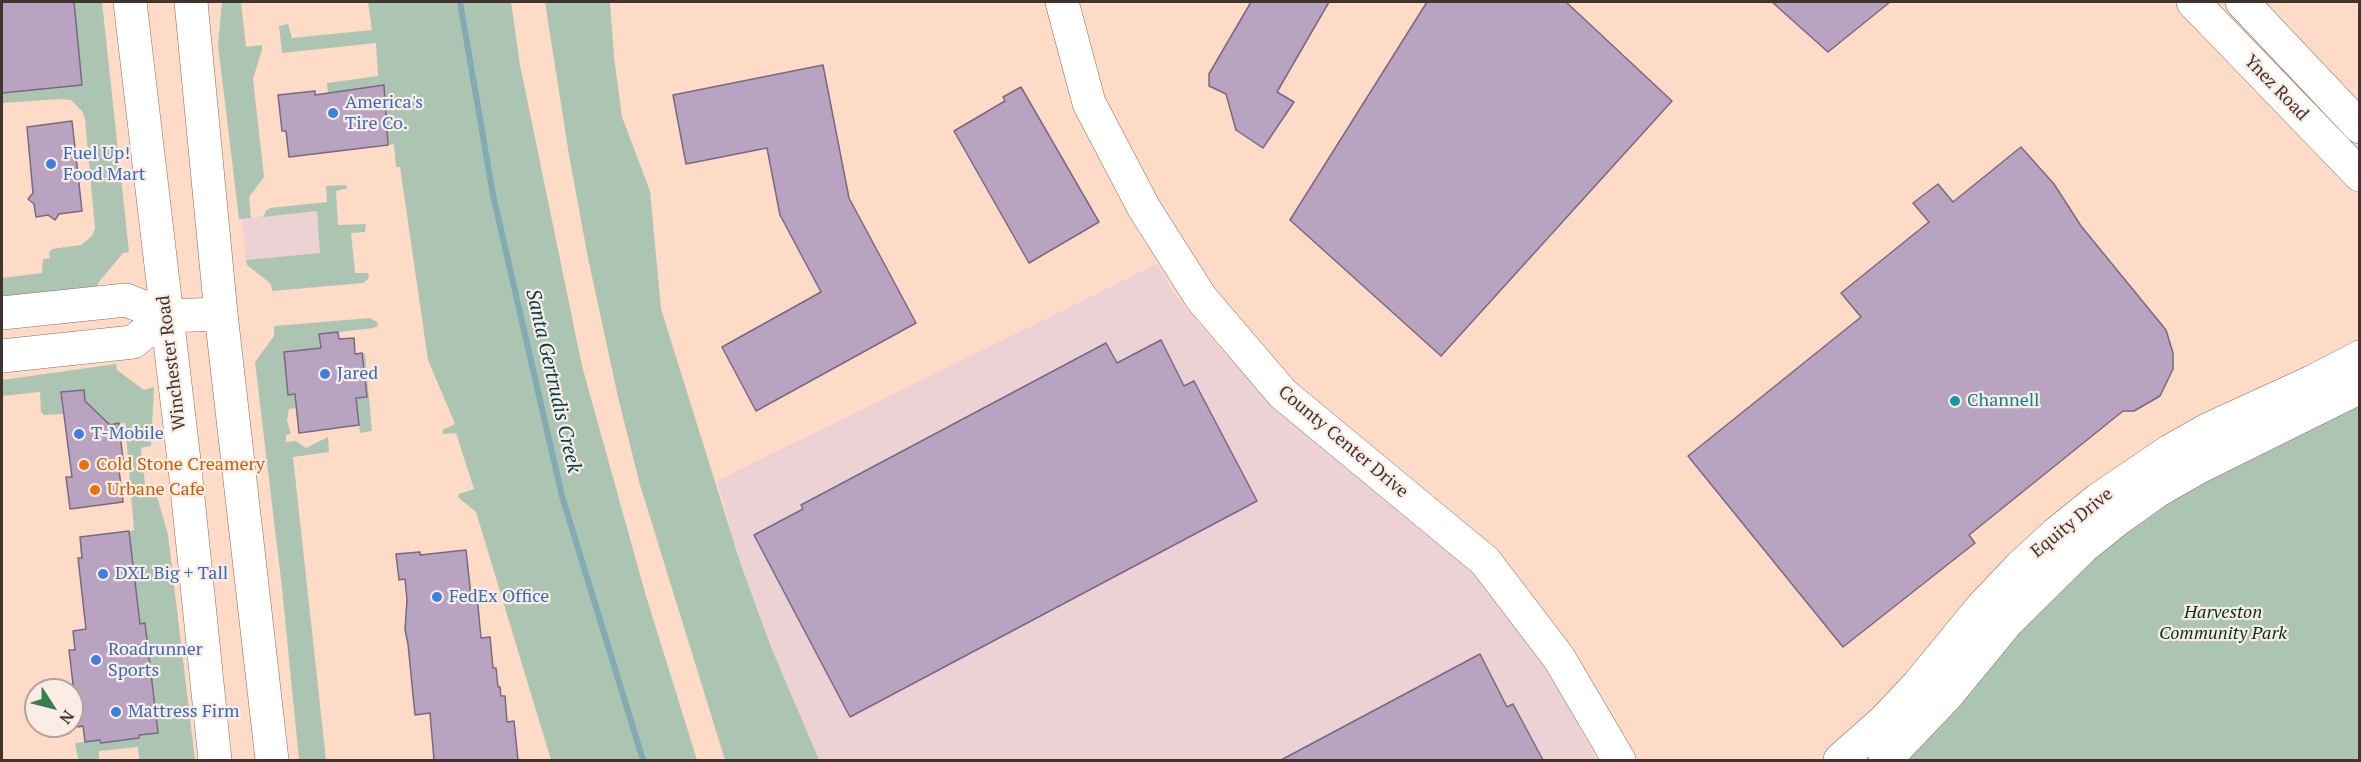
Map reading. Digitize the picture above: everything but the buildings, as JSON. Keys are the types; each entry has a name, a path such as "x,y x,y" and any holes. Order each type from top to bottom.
{"street":[{"name":"Winchester Road","path":"130,2 185,470 215,760"},
{"path":"191,2 221,314 272,760"},
{"name":"County Center Drive","path":"1062,2 1089,102 1144,208 1201,298 1283,394 1485,561 1559,658 1619,760"},
{"name":"Ynez Road","path":"2193,2 2360,175"},
{"name":"Ynez Road","path":"2242,2 2360,127"},
{"path":"2,313 126,300 166,316 221,314"},
{"path":"2,356 133,342 166,316"},
{"name":"Equity Drive","path":"1840,760 1885,720 1918,685 1982,607 2020,567 2057,533 2099,500 2170,451 2206,430 2314,381 2360,357"},
{"name":"Equity Drive","path":"1885,760 1947,695 2007,622 2052,576 2110,525 2157,492 2197,468 2360,387"}],"shaded area":[{"path":"317,211 320,253 246,260 242,219"},
{"path":"1157,264 1173,292 1222,351 1281,407 1443,539 1498,600 1551,674 1597,760 819,760 771,647 741,565 717,481"}],"green space":[{"path":"74,2 102,2 129,252 123,253 98,283 98,291 2,300 2,278 42,273 43,259 50,258 49,252 52,249 81,245 92,236 95,228 85,119 82,111 71,100 61,99 2,103 2,93 82,85"},
{"path":"222,2 241,2 246,47 262,45 253,79 264,177 249,197 251,218 239,219 218,45"},
{"path":"368,2 511,2 520,65 582,366 646,596 697,760 551,760 476,512 458,497 459,494 474,489 456,433 443,434 442,430 455,424 428,360 400,167 396,167 394,144 388,145 384,85 328,93 327,83 378,76 376,43 282,53 279,26 288,24 292,38 372,30"},
{"path":"545,2 610,2 622,117 650,191 661,309 741,565 771,647 819,760 725,760 640,485 618,397 588,258"},
{"path":"345,185 348,188 336,191 338,225 366,224 365,232 351,233 355,273 368,273 369,278 363,283 272,291 271,284 247,265 246,260 320,253 317,211 263,217 266,211 270,208 327,202 326,186"},
{"path":"370,318 377,322 378,326 320,334 321,348 284,352 288,395 295,394 296,408 289,409 287,420 291,434 286,435 286,442 296,441 306,448 328,437 329,452 293,457 326,760 299,760 282,588 255,362 274,336 274,326"},
{"path":"362,353 365,354 372,431 360,433 356,398 367,397"},
{"path":"116,364 117,370 144,390 154,387 151,446 141,448 146,493 156,493 168,535 195,760 139,760 138,747 99,751 99,760 78,758 75,743 100,740 101,743 139,738 139,735 158,732 145,624 140,624 129,532 134,530 125,423 110,425 61,392 63,414 44,415 41,412 40,392 2,396 2,380"},
{"name":"Harveston Community Park","path":"2359,401 2359,760 1898,760 2018,623 2163,499"}],"waterway":[{"name":"Santa Gertrudis Creek","path":"460,2 493,195 562,496 643,760"}],"place":[{"name":"America's Tire Co.","path":"333,113"},
{"name":"Fuel Up! Food Mart","path":"51,164"},
{"name":"Jared","path":"325,374"},
{"name":"Channell","path":"1955,401"},
{"name":"T-Mobile","path":"79,434"},
{"name":"Cold Stone Creamery","path":"84,465"},
{"name":"Urbane Cafe","path":"95,490"},
{"name":"DXL Big + Tall","path":"103,574"},
{"name":"FedEx Office","path":"437,597"},
{"name":"Roadrunner Sports","path":"96,660"},
{"name":"Mattress Firm","path":"116,712"}]}
